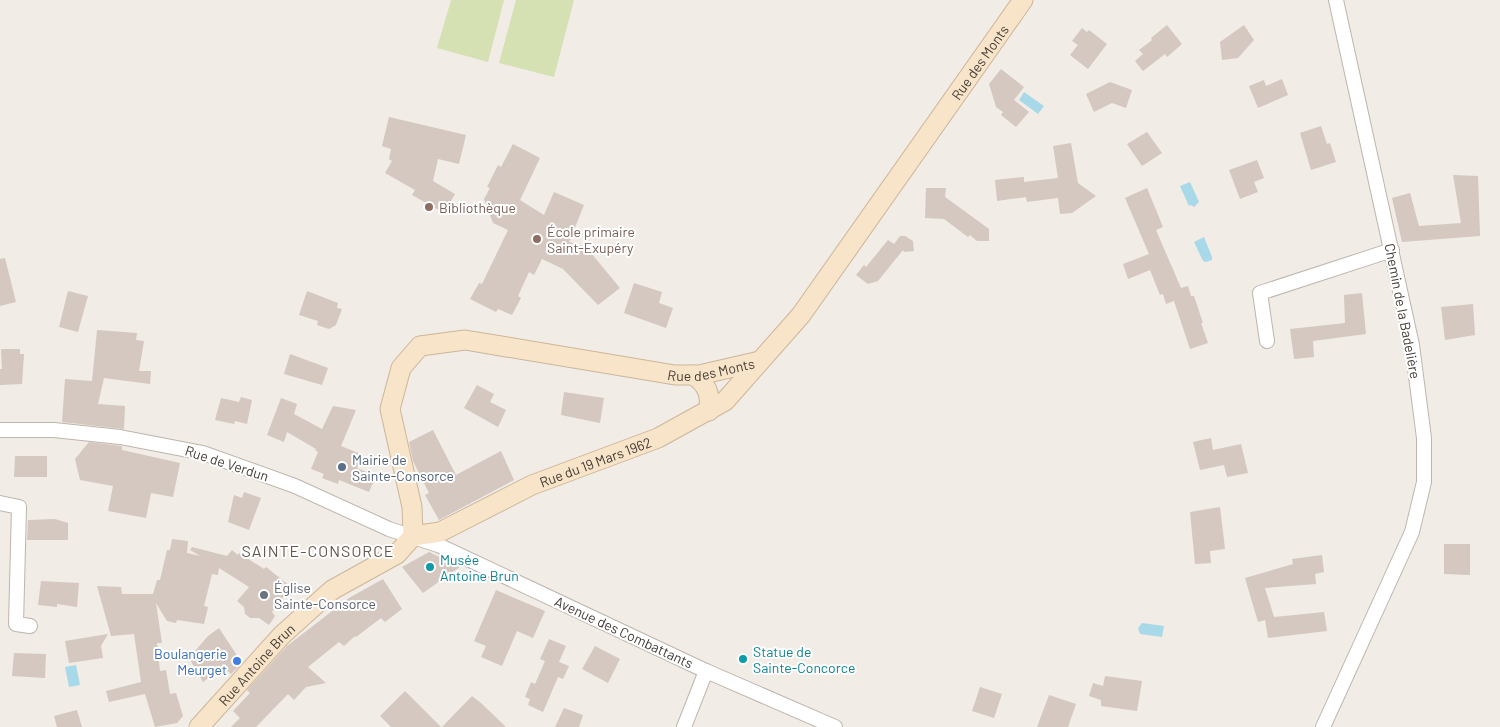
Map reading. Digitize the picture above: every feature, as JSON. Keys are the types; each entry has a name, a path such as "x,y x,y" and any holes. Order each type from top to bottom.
{"street":[{"name":"Rue des Monts","path":"413,536 412,507 390,409 401,368 420,346 465,340 654,372 693,375 734,368 760,361 801,314 1023,0"},
{"name":"Chemin de la Badelière","path":"1323,727 1412,532 1424,482 1424,438 1412,344 1336,0"},
{"path":"1267,341 1260,293 1392,250"},
{"name":"Rue du 19 Mars 1962","path":"413,536 440,532 532,485 658,438 724,401 760,361"},
{"path":"693,375 707,388 710,398 709,411"},
{"name":"Rue de Verdun","path":"0,430 54,430 138,440 204,453 295,486 389,529 413,536"},
{"path":"0,503 19,507 16,624 30,626"},
{"name":"Avenue des Combattants","path":"413,536 438,545 827,726"},
{"name":"Rue Antoine Brun","path":"198,727 282,635 332,590 397,554 413,536"},
{"path":"684,727 706,671"}],"green space":[{"path":"451,0 504,0 488,62 437,48"},
{"path":"516,0 574,0 554,77 499,63"}],"water":[{"path":"1024,92 1044,106 1038,114 1019,100"},
{"path":"1190,182 1199,202 1194,207 1189,206 1180,186"},
{"path":"1204,237 1212,257 1212,260 1206,262 1203,261 1194,242"},
{"path":"1142,623 1164,626 1162,637 1140,634 1138,628"},
{"path":"76,665 80,685 69,687 65,667"}],"building":[{"path":"1167,25 1182,44 1167,57 1165,54 1143,71 1135,61 1143,54 1139,50"},
{"path":"1244,25 1254,40 1238,58 1222,60 1220,42"},
{"path":"1082,28 1087,32 1089,30 1107,44 1088,69 1070,55 1078,45 1072,41"},
{"path":"1001,69 1024,87 1014,100 1029,112 1016,127 1001,115 1003,112 996,107 989,84"},
{"path":"1282,79 1288,95 1258,108 1249,86 1264,80 1266,86"},
{"path":"1110,82 1132,90 1126,108 1112,103 1094,112 1086,94"},
{"path":"389,117 466,135 459,164 438,159 433,181 455,194 444,213 412,195 415,190 385,173 392,161 389,159 391,149 382,146"},
{"path":"1321,126 1327,144 1330,143 1336,162 1311,170 1300,133"},
{"path":"1147,132 1162,153 1142,166 1127,144"},
{"path":"1071,143 1078,183 1096,196 1072,213 1060,214 1058,198 1027,202 1026,197 997,201 995,180 1024,177 1024,182 1058,178 1053,146"},
{"name":"École primaire Saint-Exupéry","path":"513,144 540,158 520,200 544,215 554,192 584,205 569,242 586,247 620,288 598,305 563,269 542,259 534,275 529,272 518,296 521,298 512,315 498,309 496,312 470,299 479,283 482,284 508,230 493,223 484,199 490,188 487,187 498,165 501,167"},
{"path":"1257,160 1264,178 1254,182 1258,192 1240,199 1229,170"},
{"path":"1453,175 1478,176 1480,236 1402,242 1392,198 1410,193 1419,226 1461,223"},
{"path":"926,188 946,188 945,197 989,229 989,241 977,241 970,235 968,237 944,219 925,218"},
{"path":"1147,188 1163,227 1156,230 1181,288 1188,286 1191,296 1194,296 1203,323 1201,323 1208,343 1190,349 1174,301 1166,304 1163,294 1160,295 1150,270 1128,279 1123,264 1149,254 1125,198"},
{"path":"900,236 905,236 913,241 914,251 905,252 894,244"},
{"path":"888,240 903,250 878,281 868,284 856,275 864,265 866,267"},
{"path":"5,258 16,302 0,306 0,259"},
{"path":"634,283 662,292 659,303 673,308 666,328 624,313"},
{"path":"68,291 88,296 78,332 59,327"},
{"path":"307,291 338,303 337,308 342,309 336,325 329,329 317,325 318,321 299,315"},
{"path":"1362,293 1366,334 1313,341 1314,357 1294,359 1290,329 1345,323 1344,295"},
{"path":"1473,304 1475,335 1445,340 1441,307"},
{"path":"97,330 137,333 136,340 144,341 139,371 151,371 150,384 104,378 98,404 125,406 124,429 62,422 65,379 92,381"},
{"path":"1,349 20,349 20,354 24,354 22,384 0,385 0,369 2,369"},
{"path":"290,354 328,368 322,385 284,374"},
{"path":"477,385 494,394 490,402 506,410 498,427 464,408"},
{"path":"564,392 604,398 600,423 561,415"},
{"path":"241,397 252,400 247,424 235,421 234,424 215,420 221,398 239,402"},
{"path":"281,398 297,404 294,414 322,429 333,406 356,410 341,446 363,455 357,468 376,476 369,492 339,480 338,484 322,478 324,474 311,469 318,452 316,449 287,432 284,442 267,435"},
{"path":"433,430 456,475 501,451 514,480 439,520 425,495 429,493 413,461 409,442"},
{"path":"1211,438 1213,450 1241,444 1248,473 1227,477 1224,465 1200,470 1193,442"},
{"path":"89,442 122,446 122,450 180,463 173,497 151,493 146,518 108,511 113,486 80,480 75,459"},
{"path":"15,456 47,456 47,477 14,477"},
{"path":"244,492 261,498 249,530 228,522 234,495 242,498"},
{"path":"1220,507 1225,549 1210,551 1211,563 1195,564 1190,512"},
{"path":"55,519 68,523 68,540 27,540 28,520"},
{"path":"172,539 188,541 187,553 200,556 190,550 192,547 227,556 232,550 264,569 266,567 291,587 272,612 275,616 269,625 259,618 250,618 245,614 244,607 237,601 249,587 219,568 218,575 212,574 204,606 208,607 204,624 177,620 176,623 167,621 156,603 162,643 157,643 160,671 166,670 170,694 176,693 183,716 177,723 155,727 145,694 109,702 106,691 141,682 134,634 111,636 97,586 121,587 122,594 153,594 157,580 160,580 167,550 170,550"},
{"path":"1444,544 1470,544 1470,575 1444,574"},
{"path":"429,552 460,567 423,593 402,567"},
{"path":"1322,555 1324,572 1315,574 1316,584 1265,588 1274,617 1324,612 1327,631 1268,638 1265,620 1258,622 1245,578 1293,564 1292,559"},
{"path":"383,579 402,609 385,622 381,618 344,646 339,642 308,667 326,683 306,687 294,700 288,694 256,727 231,727 240,718 233,711 250,693 247,690 287,646 349,598"},
{"path":"41,581 79,583 77,607 57,604 57,607 38,605"},
{"path":"496,590 545,611 533,638 517,631 502,666 481,657 486,646 474,641"},
{"path":"219,628 242,663 231,674 223,667 203,682 189,658 208,636"},
{"path":"108,634 101,646 103,658 69,663 65,641"},
{"path":"549,639 566,646 559,662 569,666 563,679 558,677 543,712 528,705 530,699 525,697 531,682 535,684 545,661 540,659"},
{"path":"595,646 620,659 608,683 582,669"},
{"path":"14,653 46,654 45,678 12,676"},
{"path":"1105,676 1142,681 1137,711 1101,706 1101,700 1089,696 1093,683 1103,686"},
{"path":"980,687 1002,694 994,718 972,711"},
{"path":"405,691 441,727 391,727 380,716"},
{"path":"1049,695 1076,704 1068,727 1037,727"},
{"path":"472,696 481,703 506,727 442,727"},
{"path":"564,708 583,715 579,727 555,727"},
{"path":"77,710 82,727 57,727 54,716"}],"place":[{"name":"Bibliothèque","path":"429,207"},
{"name":"École primaire Saint-Exupéry","path":"537,239"},
{"name":"Mairie de Sainte-Consorce","path":"342,467"},
{"name":"Musée Antoine Brun","path":"430,567"},
{"name":"Église Sainte-Consorce","path":"264,595"},
{"name":"Statue de Sainte-Concorce","path":"743,659"},
{"name":"Boulangerie Meurget","path":"237,661"}],"district":[{"name":"SAINTE-CONSORCE","path":"318,550"}]}
